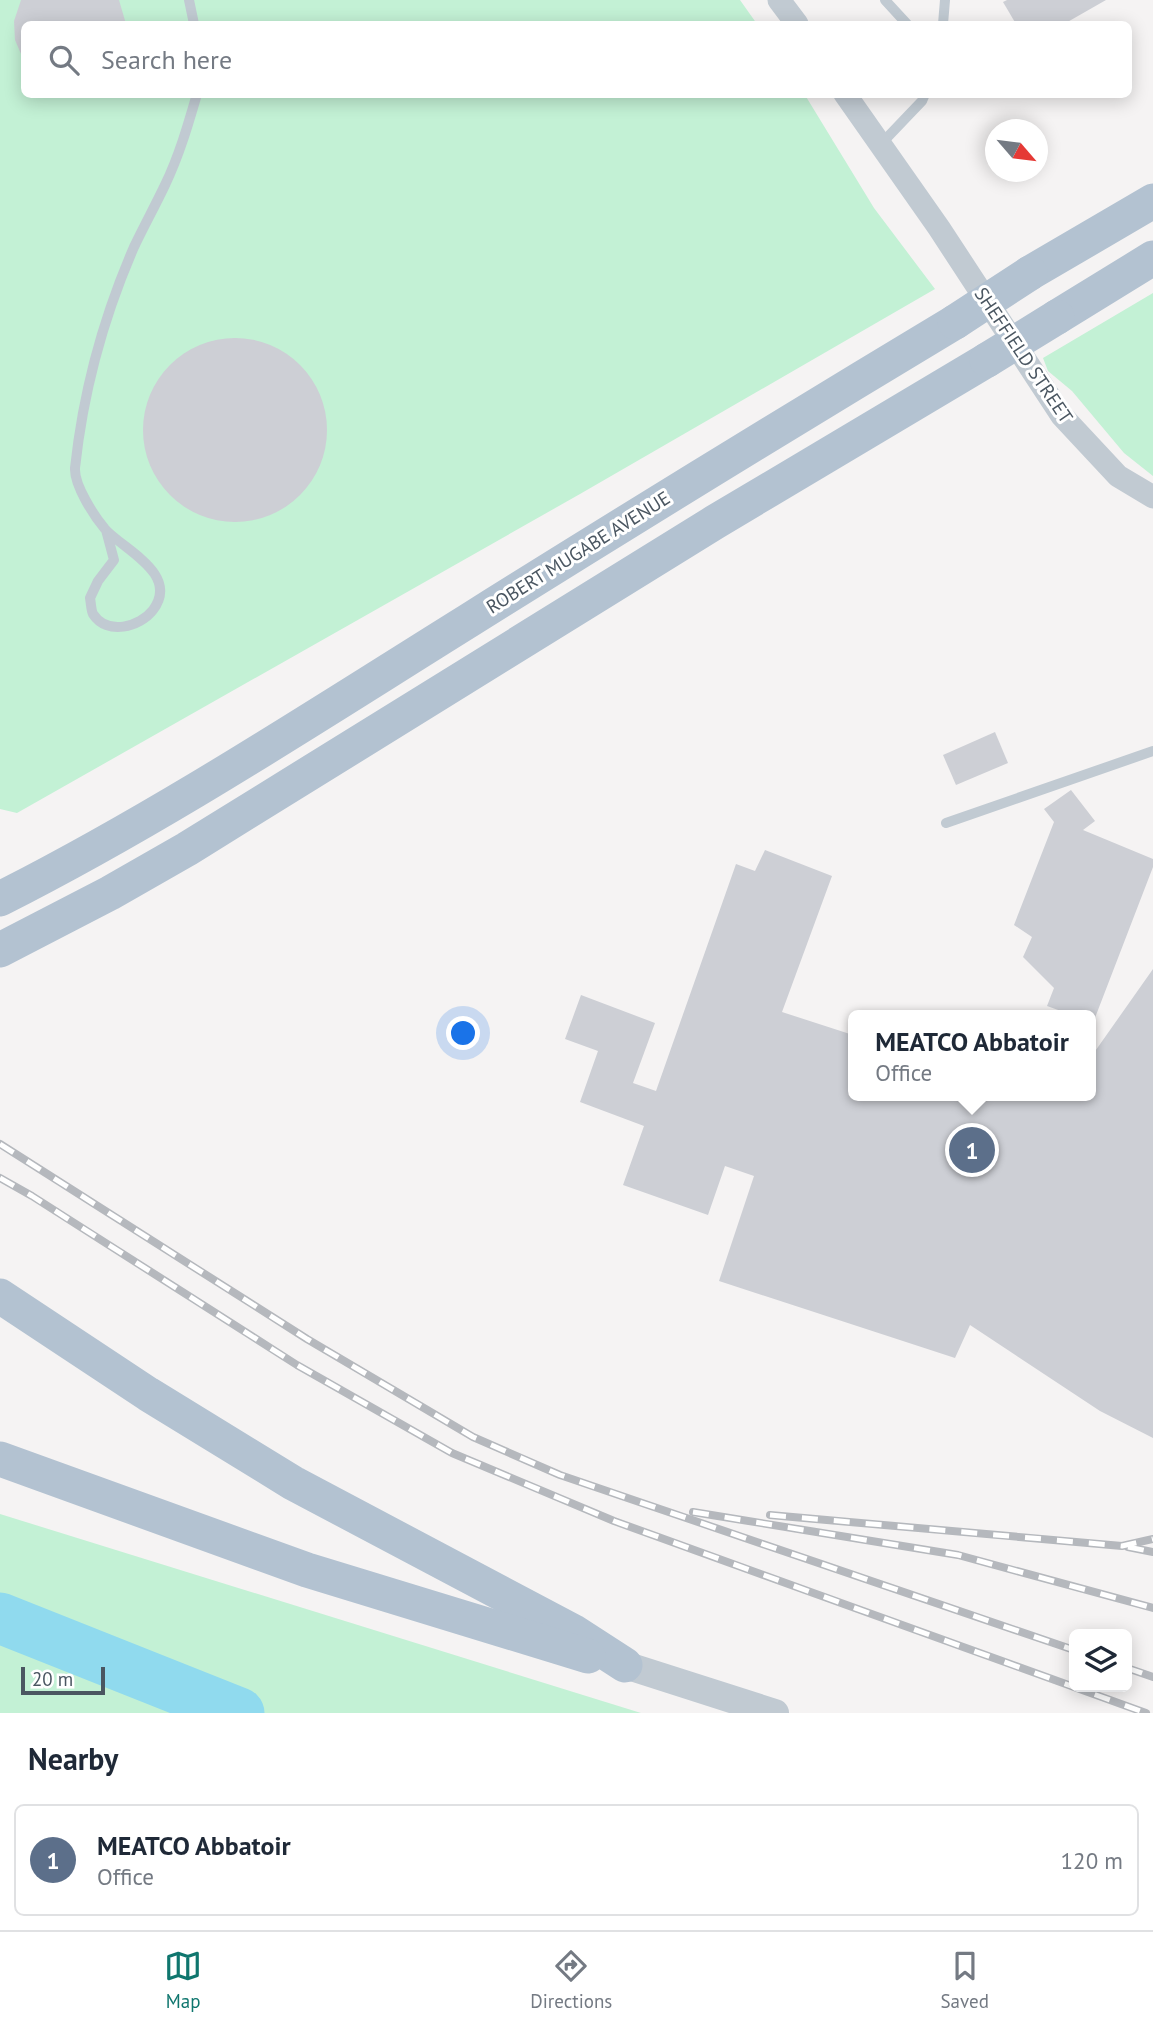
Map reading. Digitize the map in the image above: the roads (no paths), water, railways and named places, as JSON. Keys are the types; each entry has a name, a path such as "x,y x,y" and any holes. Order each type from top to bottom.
{"main road":[{"name":"ROBERT MUGABE AVENUE","path":"0,899 46,876 274,743 726,460 1030,273 1153,201"},
{"path":"0,950 199,842 715,522 1153,258"},
{"path":"0,1296 148,1394 293,1483 574,1632 625,1665"},
{"path":"0,1460 307,1570 528,1640 625,1665"}],"street":[{"path":"779,0 795,21"},
{"name":"SHEFFIELD STREET","path":"848,98 939,228 1062,416 1118,476 1153,497"},
{"path":"625,1665 775,1713"}],"lane":[{"path":"189,0 193,21"},
{"path":"885,0 904,21"},
{"path":"943,21 945,0"},
{"path":"106,530 114,560 98,581 90,598 93,614 104,623 118,628 133,625 149,614 160,601 159,582 147,563 106,530 86,502 75,474 79,430 102,338 134,248 171,172 196,98"},
{"path":"880,145 923,98"},
{"path":"946,823 1153,751"}],"waterway":[{"path":"0,1618 239,1713"}],"railway":[{"path":"0,1144 307,1339 473,1437 560,1475 1069,1648"},
{"path":"0,1178 297,1365 452,1453 614,1521 1146,1713"},
{"path":"693,1512 958,1555 1153,1608"},
{"path":"770,1515 1122,1546 1153,1539"},
{"path":"1128,1547 1153,1552"},
{"path":"1132,1670 1153,1677"}],"place":[{"name":"MEATCO Abbatoir","path":"972,1150"}]}
